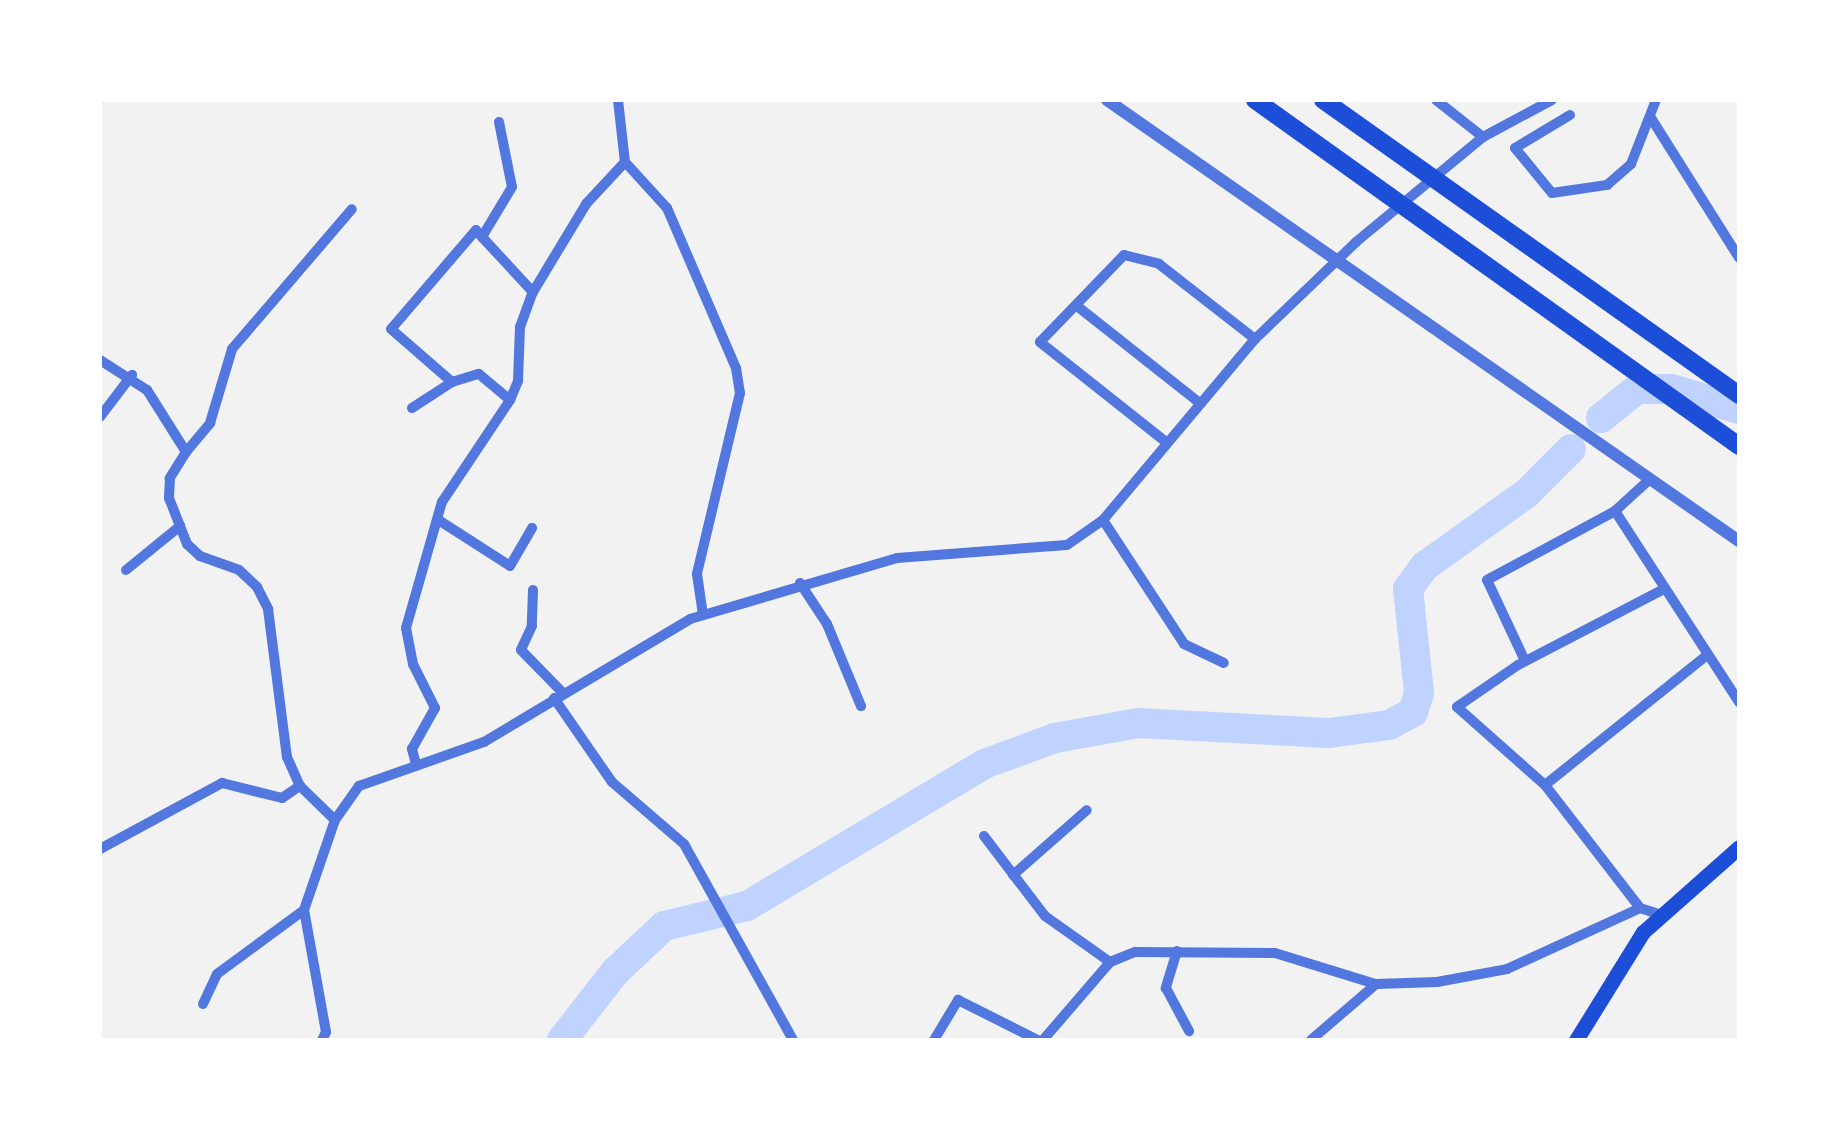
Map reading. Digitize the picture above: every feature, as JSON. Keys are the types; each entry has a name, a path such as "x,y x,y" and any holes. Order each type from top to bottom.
{"highway":[{"path":"1255,100 1739,446"},
{"path":"1323,100 1739,395"}],"main road":[{"path":"1576,1040 1658,914 1739,847"}],"street":[{"path":"618,100 624,162 666,208 736,368 740,393 698,574 703,615"},
{"path":"1106,100 1340,257 1739,541"},
{"path":"1436,100 1483,137"},
{"path":"322,1040 326,1032 304,910 334,820 359,786 484,742 558,695 703,615 800,583 897,558 1041,552 1066,545 1102,520 1256,338 1356,242 1483,137 1552,100"},
{"path":"1570,115 1515,148 1552,193 1607,184 1631,164 1656,100"},
{"path":"1650,118 1739,258"},
{"path":"482,237 512,187 500,122"},
{"path":"416,764 412,749 435,708 413,664 406,628 440,521 442,502 510,400 518,381 520,327 533,292 586,204 624,162"},
{"path":"334,820 300,786 286,757 268,608 240,570 200,556 180,526 169,498 170,478 210,423 232,349 352,209"},
{"path":"452,382 391,328 476,230 533,292"},
{"path":"1166,442 1040,342 1124,255 1159,264 1256,338"},
{"path":"1077,306 1200,403"},
{"path":"100,360 132,374 186,452"},
{"path":"100,417 132,374"},
{"path":"412,408 452,382 479,374 510,400"},
{"path":"1525,661 1486,580 1614,511 1650,479"},
{"path":"1614,511 1739,702"},
{"path":"1102,520 1184,644 1224,663"},
{"path":"440,521 510,566 532,528"},
{"path":"126,570 180,526"},
{"path":"800,583 826,624 860,706"},
{"path":"1658,914 1640,908 1545,786 1457,707 1525,661 1664,589"},
{"path":"533,590 532,626 521,650 558,695 612,782 662,821 692,860 736,945 793,1040"},
{"path":"1545,786 1707,655"},
{"path":"100,850 222,783 282,798 300,786"},
{"path":"1013,875 1086,810"},
{"path":"984,836 1045,916 1110,962"},
{"path":"934,1040 958,1000 1040,1040 1110,962 1136,952 1276,953 1376,984 1507,968 1640,908"},
{"path":"203,1004 217,974 304,910"},
{"path":"1178,951 1166,988 1189,1031"},
{"path":"1311,1040 1376,984"}],"waterway":[{"path":"1601,418 1637,389 1671,389 1739,409"},
{"path":"562,1040 615,972 664,926 747,906 984,764 1055,738 1138,723 1329,733 1389,725 1413,712 1419,693 1408,589 1425,566 1527,493 1571,449"}]}
